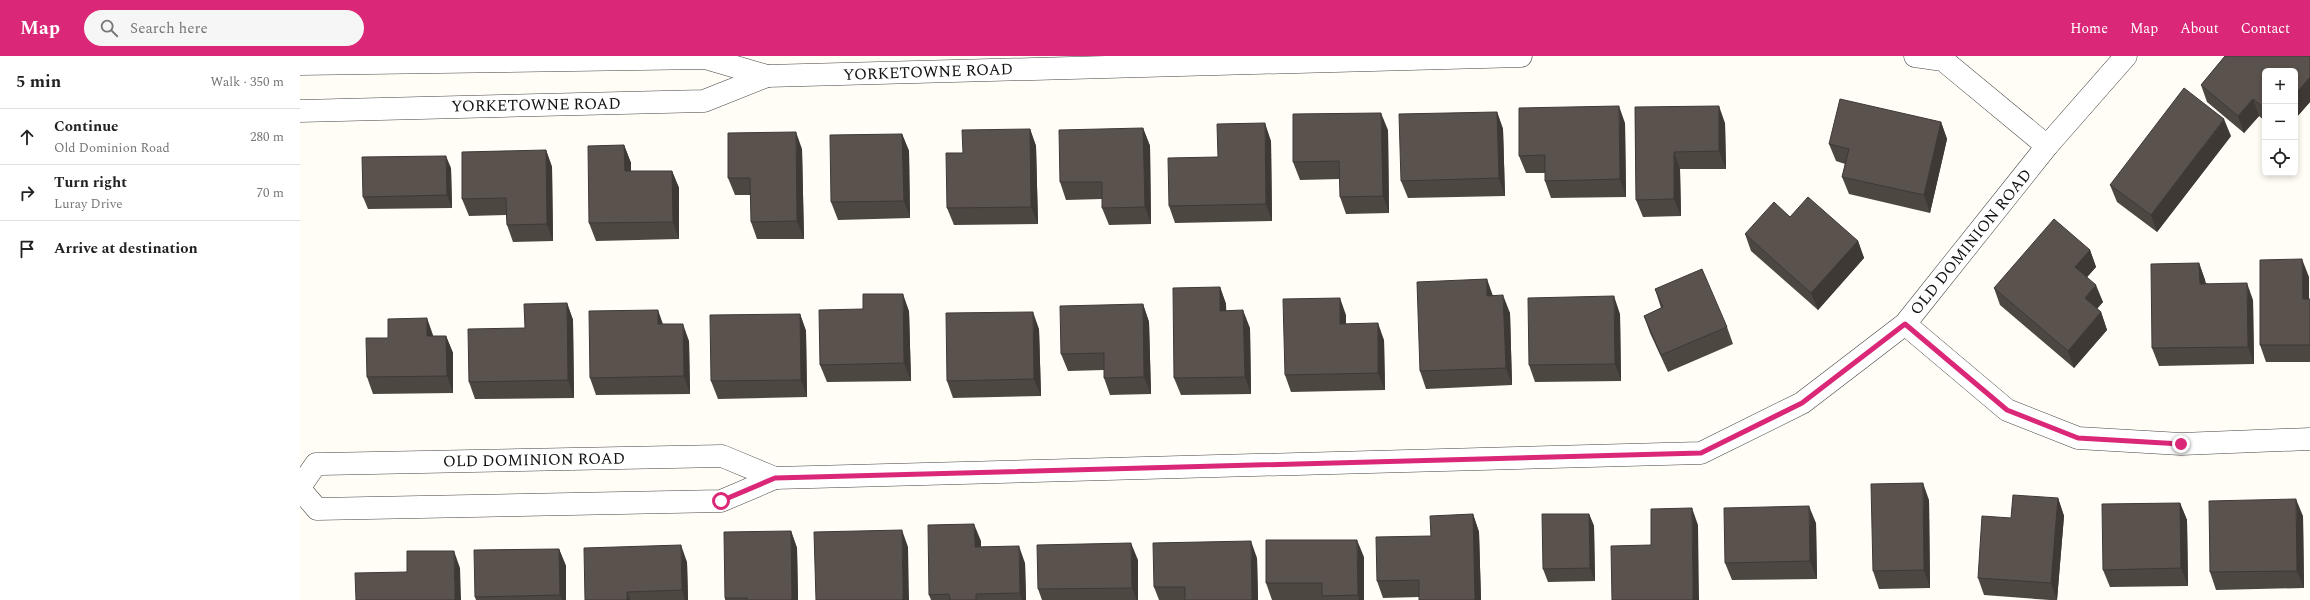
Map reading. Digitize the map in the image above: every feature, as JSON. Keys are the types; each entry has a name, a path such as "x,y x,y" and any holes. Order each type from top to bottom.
{"street":[{"name":"YORKETOWNE ROAD","path":"300,64 705,58 767,76 1521,56"},
{"path":"1915,56 1943,60 2047,146"},
{"name":"OLD DOMINION ROAD","path":"775,478 722,456 316,464 300,488 317,509 721,501 775,478 1701,453 1802,403 1905,324 2047,146 2126,56"},
{"name":"YORKETOWNE ROAD","path":"300,111 704,101 767,76"},
{"path":"1905,324 2007,410 2078,438 2181,444 2310,439"}],"building":[{"path":"2225,56 2310,56 2310,77 2298,91 2298,68 2262,68 2262,106 2253,99 2238,116 2201,85"},
{"path":"2184,88 2224,119 2151,215 2110,185"},
{"path":"1840,99 1941,122 1924,195 1842,177 1849,149 1829,144"},
{"path":"1619,106 1620,179 1545,181 1545,155 1519,156 1519,108"},
{"path":"1719,106 1719,151 1674,152 1674,199 1636,200 1635,107"},
{"path":"1497,112 1499,178 1401,181 1399,114"},
{"path":"1381,113 1383,196 1340,197 1339,161 1293,162 1293,114"},
{"path":"1265,123 1266,204 1169,206 1168,158 1218,157 1217,124"},
{"path":"1143,128 1145,207 1102,208 1102,182 1060,182 1059,130"},
{"path":"1030,129 1031,207 947,208 946,153 963,153 962,130"},
{"path":"796,132 797,221 751,222 750,178 728,178 728,133"},
{"path":"902,134 904,201 831,202 830,135"},
{"path":"624,145 625,171 672,171 673,222 589,223 588,146"},
{"path":"546,150 547,224 507,225 506,198 462,199 462,152"},
{"path":"446,156 447,195 363,197 362,157"},
{"path":"1808,197 1858,241 1811,293 1745,234 1774,202 1790,217"},
{"path":"2054,219 2090,250 2075,267 2096,285 2085,298 2101,312 2068,351 1994,288"},
{"path":"2302,259 2303,299 2310,299 2310,345 2260,345 2260,260"},
{"path":"2199,263 2200,284 2247,283 2248,347 2152,348 2151,264"},
{"path":"1702,269 1727,327 1661,355 1644,316 1663,307 1655,289"},
{"path":"1487,279 1487,296 1503,295 1506,368 1420,371 1417,282"},
{"path":"1220,287 1220,311 1243,310 1245,377 1174,378 1173,288"},
{"path":"863,294 903,294 904,363 820,365 819,310 863,309"},
{"path":"1614,296 1615,364 1529,365 1528,298"},
{"path":"1340,298 1340,324 1378,323 1378,373 1285,375 1283,299"},
{"path":"567,303 568,380 469,382 468,329 525,328 524,304"},
{"path":"1143,304 1144,377 1104,378 1104,353 1061,354 1060,306"},
{"path":"658,310 658,324 683,324 684,376 590,378 589,311"},
{"path":"1033,312 1034,379 947,381 946,313"},
{"path":"800,314 801,380 711,381 710,315"},
{"path":"427,318 427,336 446,336 447,376 367,377 366,338 388,338 388,319"},
{"path":"1923,483 1924,570 1873,571 1871,484"},
{"path":"2013,495 2058,498 2051,583 1978,578 1982,516 2011,518"},
{"path":"2296,499 2297,571 2210,572 2209,501"},
{"path":"2180,503 2181,568 2103,570 2102,504"},
{"path":"1809,506 1810,561 1725,563 1724,508"},
{"path":"1692,508 1693,600 1612,600 1611,546 1651,545 1651,509"},
{"path":"1473,514 1475,600 1419,600 1419,580 1377,581 1376,537 1431,536 1430,516"},
{"path":"1542,514 1589,514 1590,568 1543,569"},
{"path":"974,524 975,547 1019,546 1020,593 976,594 976,600 950,600 949,594 929,595 928,525"},
{"path":"902,530 903,600 816,600 814,532"},
{"path":"791,531 792,600 747,600 747,598 725,598 724,532"},
{"path":"1266,540 1357,540 1358,595 1322,596 1322,583 1266,583"},
{"path":"1251,541 1252,600 1185,600 1185,587 1154,587 1153,543"},
{"path":"1131,543 1132,588 1038,589 1037,545"},
{"path":"681,545 682,590 627,592 627,600 585,600 584,548"},
{"path":"559,549 560,595 475,597 474,550"},
{"path":"407,551 454,551 455,600 356,600 355,573 407,572"}],"route":[{"path":"721,501 775,478 1701,453 1802,403 1905,324 2007,410 2078,438 2181,444"}]}
